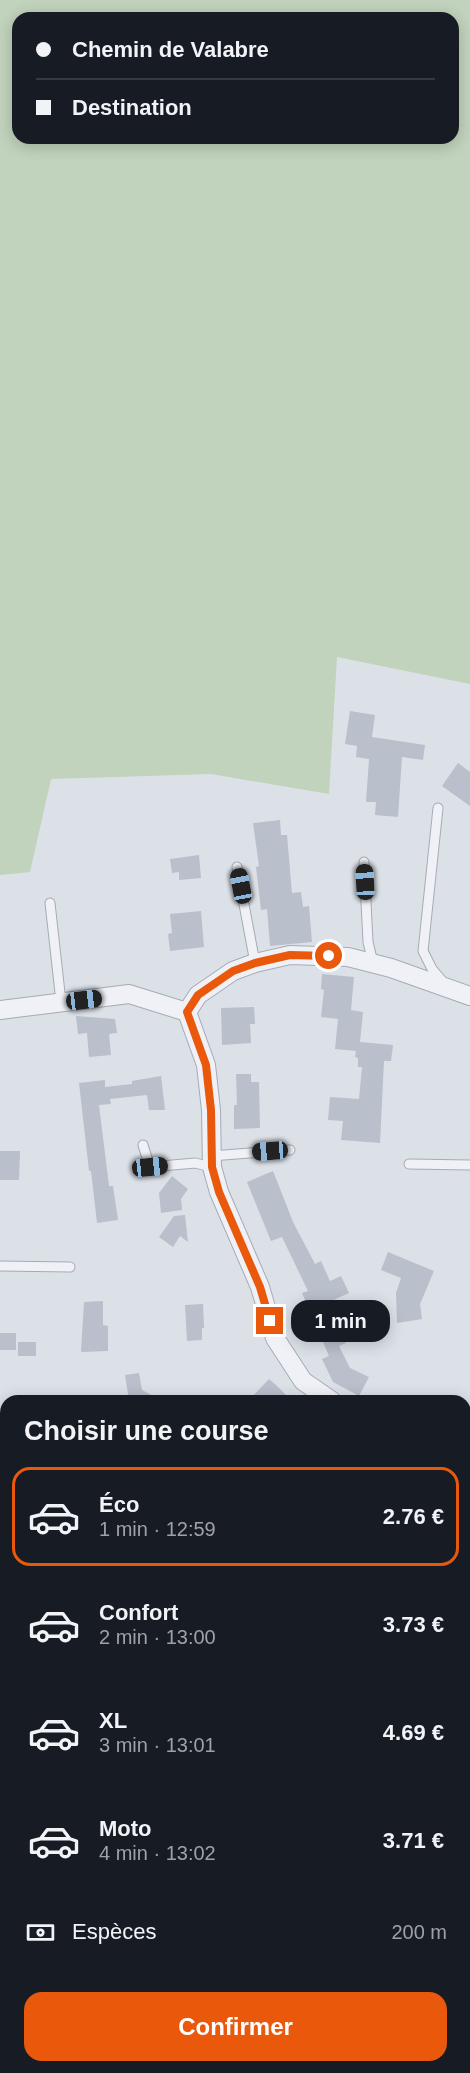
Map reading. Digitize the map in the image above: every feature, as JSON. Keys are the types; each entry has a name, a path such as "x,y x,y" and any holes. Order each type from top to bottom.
{"street":[{"path":"187,1012 198,995 233,971 290,955 348,957 373,963 470,996"},
{"path":"0,1010 129,994 187,1012"},
{"path":"187,1012 206,1065 211,1110 211,1161 219,1192 260,1287 275,1338 303,1381 323,1395"}],"lane":[{"path":"438,808 423,951 432,969 449,990"},
{"path":"364,862 368,942 373,963"},
{"path":"237,867 255,963"},
{"path":"50,903 62,1002"},
{"path":"143,1145 150,1167 290,1150"},
{"path":"409,1164 470,1165"},
{"path":"0,1266 70,1266"}],"green space":[{"path":"0,0 470,0 470,684 337,657 329,794 211,774 51,779 30,872 0,875"}],"building":[{"path":"350,711 375,715 372,737 425,745 423,760 402,757 398,817 375,815 376,802 366,802 369,759 356,757 357,746 345,744"},
{"path":"458,763 470,772 470,806 442,786"},
{"path":"280,820 281,835 287,835 292,893 301,892 303,907 309,906 312,942 270,946 267,909 261,910 256,867 259,866 253,823"},
{"path":"199,855 201,878 179,880 179,872 172,873 170,859"},
{"path":"201,911 204,947 170,951 168,934 172,933 170,914"},
{"path":"322,974 354,977 351,1010 363,1012 360,1042 393,1045 391,1061 384,1061 380,1143 341,1140 343,1121 328,1120 330,1097 359,1099 362,1067 358,1067 356,1051 335,1049 338,1019 321,1017 324,990 321,989"},
{"path":"254,1007 255,1024 250,1024 251,1043 222,1045 221,1008"},
{"path":"76,1016 115,1019 117,1033 109,1034 111,1055 89,1057 87,1033 78,1034"},
{"path":"236,1074 251,1074 251,1082 259,1082 260,1128 234,1129 234,1105 237,1105"},
{"path":"161,1076 165,1110 149,1110 147,1095 110,1099 111,1104 99,1105 109,1186 113,1186 118,1220 97,1223 79,1083 105,1080 105,1087 132,1084 132,1081"},
{"path":"0,1151 20,1151 19,1180 0,1180"},
{"path":"273,1171 293,1222 315,1264 321,1261 330,1281 341,1276 349,1293 327,1303 346,1343 339,1346 350,1368 369,1377 360,1395 333,1382 322,1359 329,1356 302,1293 308,1291 282,1237 271,1241 247,1182"},
{"path":"172,1176 188,1189 181,1199 182,1210 161,1213 159,1193"},
{"path":"185,1215 188,1242 180,1236 173,1247 159,1237 174,1216"},
{"path":"388,1252 434,1271 420,1304 422,1319 397,1323 396,1293 401,1278 381,1270"},
{"path":"103,1301 103,1325 108,1326 108,1351 81,1352 84,1302"},
{"path":"203,1304 202,1340 187,1341 185,1305"},
{"path":"0,1333 16,1333 16,1350 0,1350"},
{"path":"18,1342 36,1342 36,1356 18,1356"},
{"path":"139,1373 142,1390 152,1395 128,1395 125,1375"},
{"path":"269,1379 286,1395 254,1395"}],"route":[{"path":"270,1321 260,1287 219,1192 212,1167 211,1110 206,1065 187,1012 198,995 233,971 290,955 329,956"}]}
